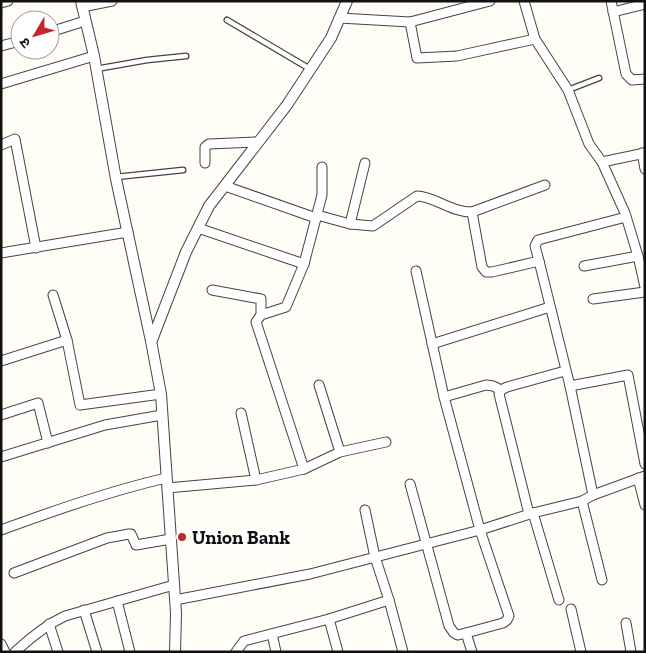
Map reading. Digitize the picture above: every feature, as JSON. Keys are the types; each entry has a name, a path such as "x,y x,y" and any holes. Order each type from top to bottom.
{"street":[{"path":"1,3 8,1"},
{"path":"112,1 82,4 161,394 175,600 175,652"},
{"path":"151,340 186,252 209,206 287,105 331,38 347,1"},
{"path":"340,18 410,22 490,1"},
{"path":"524,1 535,39 568,90 589,144 602,162 626,217 645,287"},
{"path":"611,1 628,77 634,81 645,79"},
{"path":"613,12 645,4"},
{"path":"60,29 85,21"},
{"path":"410,22 416,58 457,56 535,39"},
{"path":"1,84 94,56"},
{"path":"1,145 15,139 36,248"},
{"path":"205,162 205,148 209,144 258,142"},
{"path":"602,162 643,153 645,169"},
{"path":"350,224 365,163"},
{"path":"261,315 286,307 304,264 322,195 322,167"},
{"path":"225,186 317,216 350,224 373,226 417,196 427,198 451,209 472,212 545,185"},
{"path":"472,212 482,267 486,272 539,261"},
{"path":"593,495 570,386 535,246 538,240 626,217"},
{"path":"198,228 304,264"},
{"path":"1,252 128,232"},
{"path":"584,266 638,256"},
{"path":"410,484 451,630 458,635 504,623 508,620 509,616 480,530 444,397 416,271"},
{"path":"212,290 261,299 261,315 256,322 304,469"},
{"path":"593,299 645,292"},
{"path":"53,296 67,340 80,405 161,394"},
{"path":"432,344 550,307"},
{"path":"1,361 67,340"},
{"path":"559,600 531,513 499,398 501,390 507,387 565,371"},
{"path":"570,386 628,374 645,464"},
{"path":"319,385 340,452"},
{"path":"444,397 486,386 492,386 501,390"},
{"path":"1,415 38,403 48,443"},
{"path":"241,413 256,480"},
{"path":"1,457 105,425 162,415"},
{"path":"1,530 123,488 167,483 256,480 304,469 340,452 386,442"},
{"path":"175,600 310,574 480,530 531,513 582,501 642,477 645,505"},
{"path":"582,501 602,580"},
{"path":"365,510 375,557 390,600 403,652"},
{"path":"14,573 107,538 131,534 136,545 171,539"},
{"path":"15,652 32,636 65,616 174,585"},
{"path":"236,652 244,641 329,619 390,600"},
{"path":"117,601 130,652"},
{"path":"571,609 581,652"},
{"path":"84,610 97,652"},
{"path":"329,619 338,652"},
{"path":"626,623 631,652"},
{"path":"49,624 58,652"},
{"path":"466,633 472,652"},
{"path":"272,634 276,652"},
{"path":"1,644 5,652"}],"lane":[{"path":"227,20 310,69"},
{"path":"96,69 147,60 186,56"},
{"path":"568,90 598,78"},
{"path":"116,177 184,170"}],"place":[{"name":"Union Bank","path":"182,537"}]}
